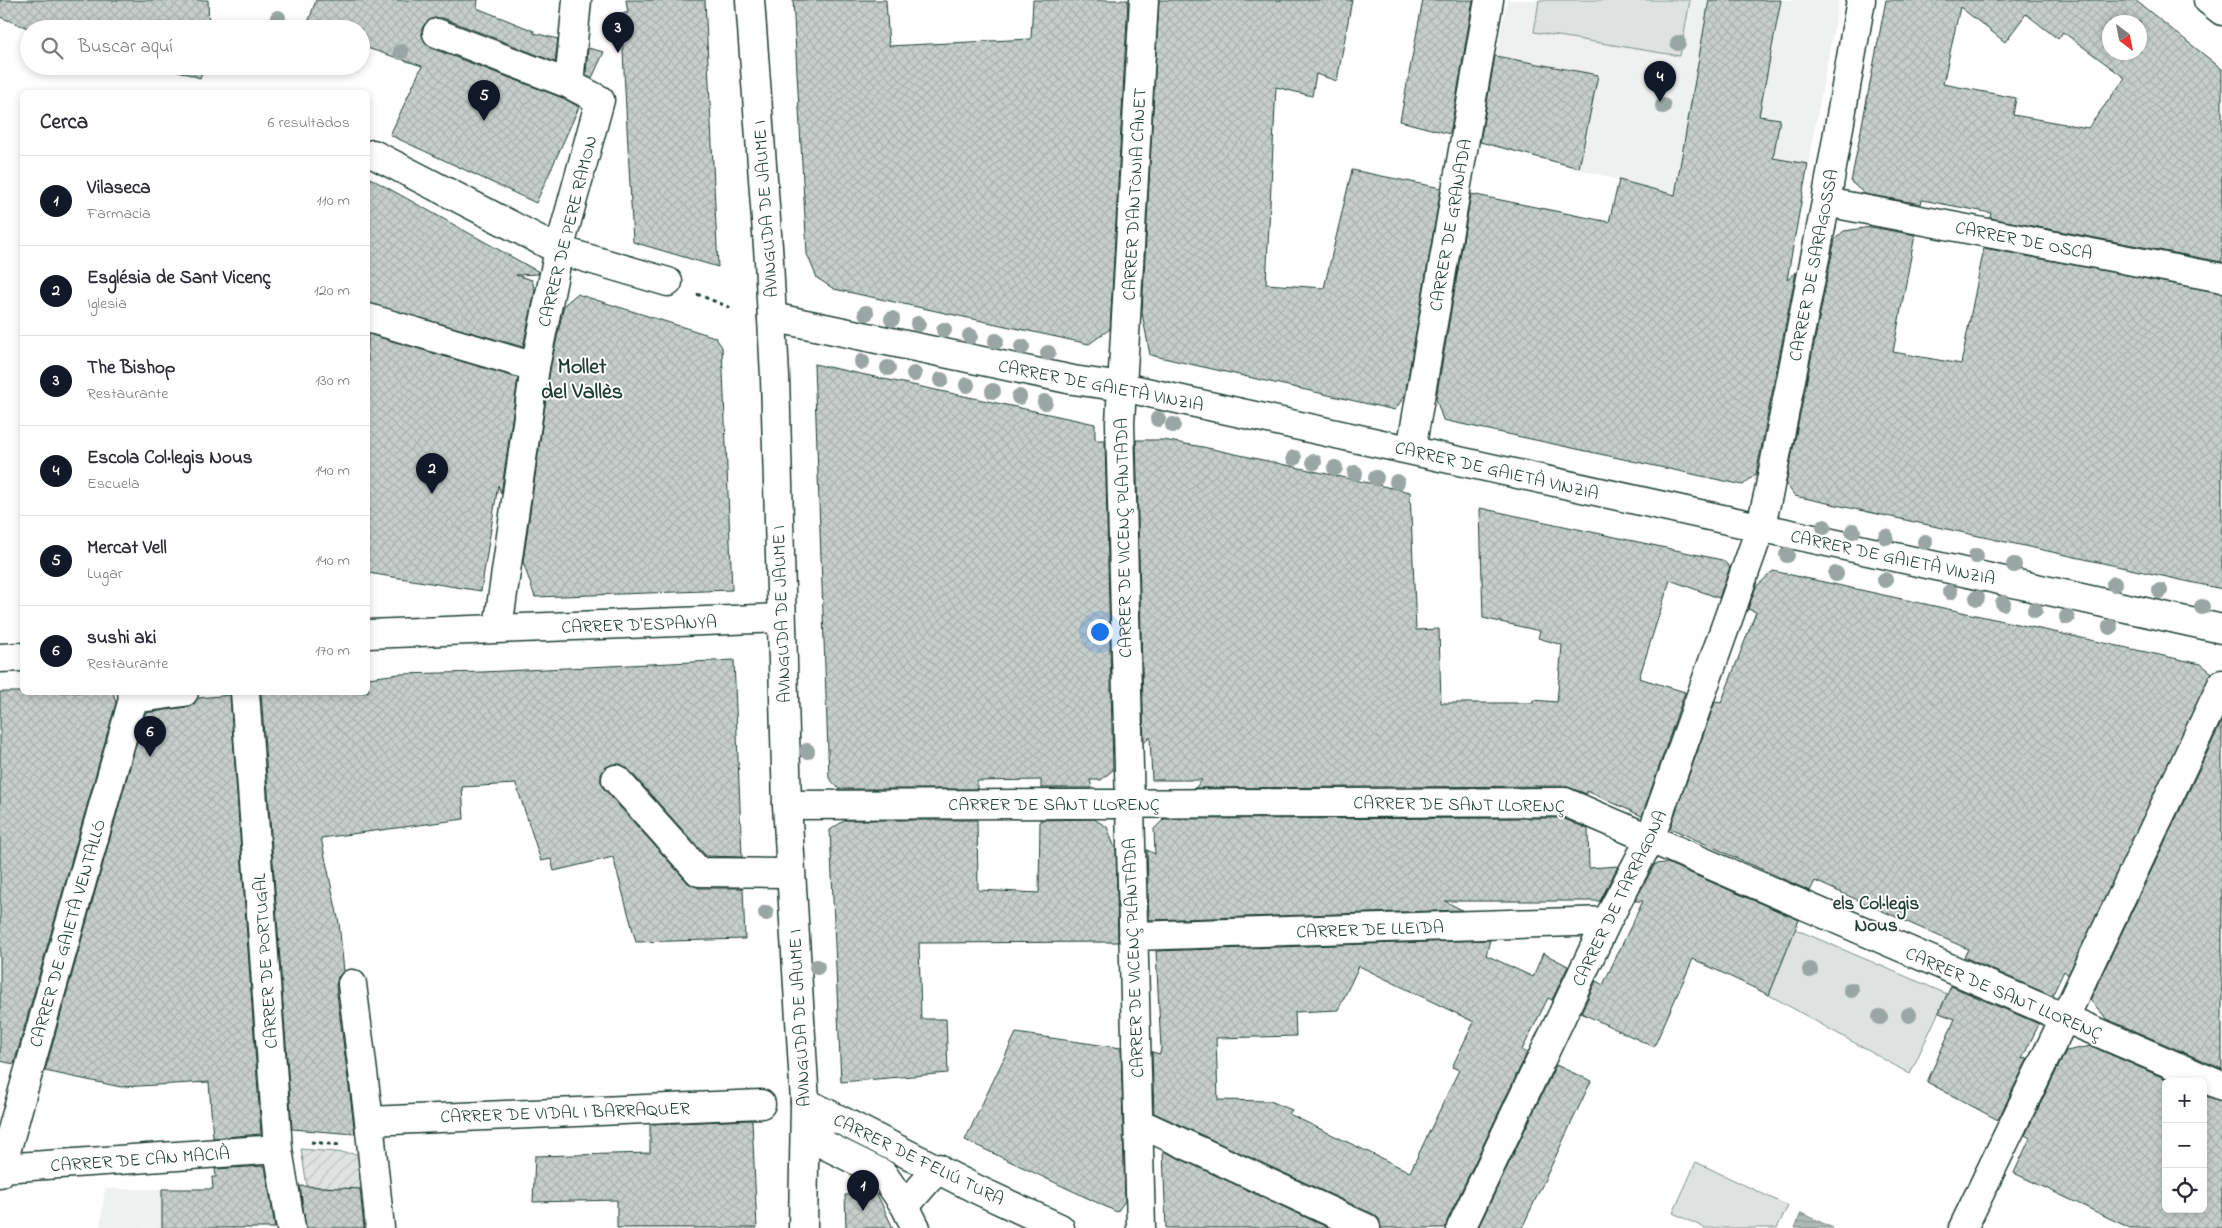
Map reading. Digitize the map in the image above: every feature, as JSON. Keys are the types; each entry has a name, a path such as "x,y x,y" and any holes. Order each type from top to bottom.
{"street":[{"path":"437,33 568,84 577,0"},
{"name":"AVINGUDA DE JAUME I","path":"750,0 772,317 787,805 805,1102 803,1228"},
{"name":"CARRER D'ANTÒNIA CANET","path":"1123,387 1144,0"},
{"name":"CARRER DE GRANADA","path":"1411,450 1489,0"},
{"name":"CARRER DE SARAGOSSA","path":"1760,529 1826,202 1861,0"},
{"path":"2208,0 2222,11"},
{"name":"CARRER DE PERE RAMON","path":"498,628 535,367 559,250 600,100 568,84"},
{"path":"373,154 559,250 668,282"},
{"name":"CARRER DE OSCA","path":"1826,202 2222,278"},
{"name":"CARRER DE GAIETÀ VINZIA","path":"772,317 1073,380 1123,387 1760,529 2222,629"},
{"path":"370,319 535,367"},
{"name":"CARRER DE VICENÇ PLANTADA","path":"1123,387 1120,423 1141,1228"},
{"name":"CARRER DE TARRAGONA","path":"1461,1228 1607,921 1650,840 1760,529"},
{"name":"CARRER D'ESPANYA","path":"370,634 780,618"},
{"path":"0,658 20,657"},
{"path":"1963,1228 2222,684"},
{"path":"133,696 146,695"},
{"name":"CARRER DE PORTUGAL","path":"246,695 278,1149 291,1228"},
{"name":"CARRER DE GAIETÀ VENTALLÓ","path":"1,1170 133,696"},
{"path":"616,779 699,872 790,873"},
{"name":"CARRER DE SANT LLORENÇ","path":"787,805 1565,802 2222,1086"},
{"name":"CARRER DE LLEIDA","path":"1133,936 1607,921"},
{"path":"352,984 380,1228"},
{"path":"805,1102 823,1144 884,1174 911,1217 938,1168"},
{"name":"CARRER DE FELIÚ TURA","path":"805,1102 978,1190 1060,1228"},
{"name":"CARRER DE VIDAL I BARRAQUER","path":"369,1121 761,1104"},
{"path":"1139,1123 1366,1228"},
{"name":"CARRER DE CAN MACIÀ","path":"1,1170 278,1149"}],"path":[{"path":"278,1149 300,1140 372,1150"}],"shaded area":[{"path":"1507,0 1839,0 1796,229 1492,145 1509,59 1496,57"},
{"path":"1539,0 1690,0 1680,56 1534,32"},
{"path":"1795,929 1947,994 1910,1074 1769,995"},
{"path":"301,1149 358,1154 362,1189 307,1186"},
{"path":"1696,1162 1788,1206 1777,1228 1705,1228 1673,1213"},
{"path":"105,1189 213,1189 214,1228 100,1228"},
{"path":"1801,1213 1833,1228 1795,1228"}],"building":[{"path":"0,0 208,0 209,20 20,20 20,25 0,17"},
{"path":"316,0 478,0 477,8 534,31 534,33 558,39 555,62 443,18 435,18 428,21 422,28 425,42 431,48 563,98 579,107 536,203 390,135 422,66 370,49 370,20 309,20"},
{"path":"626,0 705,0 718,267 633,242 621,13 628,13"},
{"path":"793,0 886,0 889,46 1031,39 1033,0 1128,0 1110,329 1089,344 834,289 817,278 807,254"},
{"path":"1159,0 1352,0 1337,81 1316,74 1312,96 1276,87 1266,284 1324,288 1352,170 1441,188 1405,395 1395,410 1150,355 1142,313"},
{"path":"1423,0 1473,0 1450,134 1400,121"},
{"path":"1709,0 1781,0 1759,116 1780,119 1773,158 1808,164 1787,280 1796,272 1756,474 1743,485 1443,420 1436,399 1471,194 1609,222 1619,180 1675,195"},
{"path":"1886,0 2135,0 2222,69 2222,262 1990,218 1991,213 1922,200 1921,204 1865,194 1851,182","holes":["1960,7 2005,42 2026,14 2058,39 2063,32 2125,78 2088,128 2013,115 2016,98 1943,84"]},
{"path":"588,48 604,52 592,78 586,75"},
{"path":"1495,56 1598,75 1579,168 1480,142"},
{"path":"370,178 539,272 538,274 516,275 532,280 535,291 523,347 370,304"},
{"path":"1871,227 1915,235 1893,352 1961,364 1984,248 2222,293 2222,589 1795,496 1786,484 1835,239 1844,231"},
{"path":"577,294 715,337 722,347 732,590 535,597 523,562 550,370 564,305"},
{"path":"370,335 518,378 501,494 498,485 481,591 370,573"},
{"path":"814,364 1095,424 1095,440 1105,440 1113,770 1101,780 1090,780 1092,788 1041,788 1041,780 977,781 977,789 839,789 829,778"},
{"path":"1136,440 1163,440 1203,447 1410,492 1416,630 1439,629 1441,703 1533,703 1533,700 1557,702 1562,645 1538,638 1540,631 1483,618 1480,508 1722,560 1730,567 1719,598 1670,580 1639,678 1685,692 1642,816 1587,791 1587,794 1565,786 1195,788 1202,780 1152,780 1150,737 1144,743"},
{"path":"1773,571 2201,664 2212,673 2068,975 2064,971 2052,996 1964,957 1968,949 1815,881 1810,891 1670,828 1715,702 1721,703 1756,612 1748,609 1756,587"},
{"path":"734,660 742,857 706,856 628,769 621,764 613,764 606,767 601,774 601,782 604,789 688,883 699,888 743,888 745,939 636,942 613,857 554,871 551,859 541,861 516,784 462,787 464,819 321,838 339,923 344,971 338,977 336,986 355,1134 292,1129 261,695 370,695 370,678 399,674 483,672"},
{"path":"0,692 20,692 20,695 114,695 116,703 14,1064 0,1061"},
{"path":"230,695 261,1134 213,1138 209,1082 121,1087 45,1071 145,713 187,707 194,704 198,698"},
{"path":"2222,721 2222,1069 2107,1019 2090,1000"},
{"path":"1562,818 1588,829 1589,868 1618,866 1600,901 1445,901 1462,910 1149,920 1147,850 1155,854 1154,829 1164,819"},
{"path":"1094,819 1107,827 1116,851 1118,942 919,943 921,1019 946,1019 948,1073 841,1082 830,830 845,820 977,820 978,890 1039,893 1040,820"},
{"path":"1667,863 1799,920 1769,995 1693,959 1654,1047 1581,1013 1596,981 1603,985 1643,901 1635,901 1655,864"},
{"path":"1490,940 1486,955 1533,977 1543,953 1568,966 1552,1000 1548,998 1522,1050 1527,1053 1447,1221 1446,1228 1381,1228 1379,1219 1373,1214 1154,1113 1152,1052 1160,1054 1161,1048 1156,951","holes":["1359,966 1474,1022 1452,1067 1459,1070 1410,1172 1289,1114 1292,1110 1270,1101 1218,1100 1216,1038 1296,1036 1295,1012 1338,1010"]},
{"path":"1951,986 2039,1024 2022,1059 2028,1058 1998,1120 1927,1082 1955,1019 1939,1013"},
{"path":"1016,1033 1121,1048 1125,1201 1117,1212 965,1140"},
{"path":"2091,1046 2164,1078 2162,1078 2162,1213 2207,1213 2207,1096 2222,1101 2222,1228 2130,1228 2014,1173 2030,1138 2025,1135 2066,1051"},
{"path":"1556,1065 1591,1081 1522,1228 1478,1228"},
{"path":"752,1120 757,1228 617,1228 617,1200 533,1202 535,1156 650,1153 650,1124"},
{"path":"1163,1151 1329,1228 1166,1228"},
{"path":"265,1166 275,1228 162,1228 162,1189 213,1189 212,1177 216,1177 215,1169"},
{"path":"300,1186 360,1189 364,1228 306,1228"},
{"path":"877,1194 893,1228 846,1228 845,1195"}],"place":[{"name":"The Bishop","path":"618,53"},
{"name":"Escola Col·legis Nous","path":"1660,102"},
{"name":"Mercat Vell","path":"484,121"},
{"name":"Església de Sant Vicenç","path":"432,494"},
{"name":"sushi aki","path":"150,757"},
{"name":"Vilaseca","path":"863,1211"}],"district":[{"name":"Mollet del Vallès","path":"582,378"},
{"name":"els Col·legis Nous","path":"1876,913"}]}
